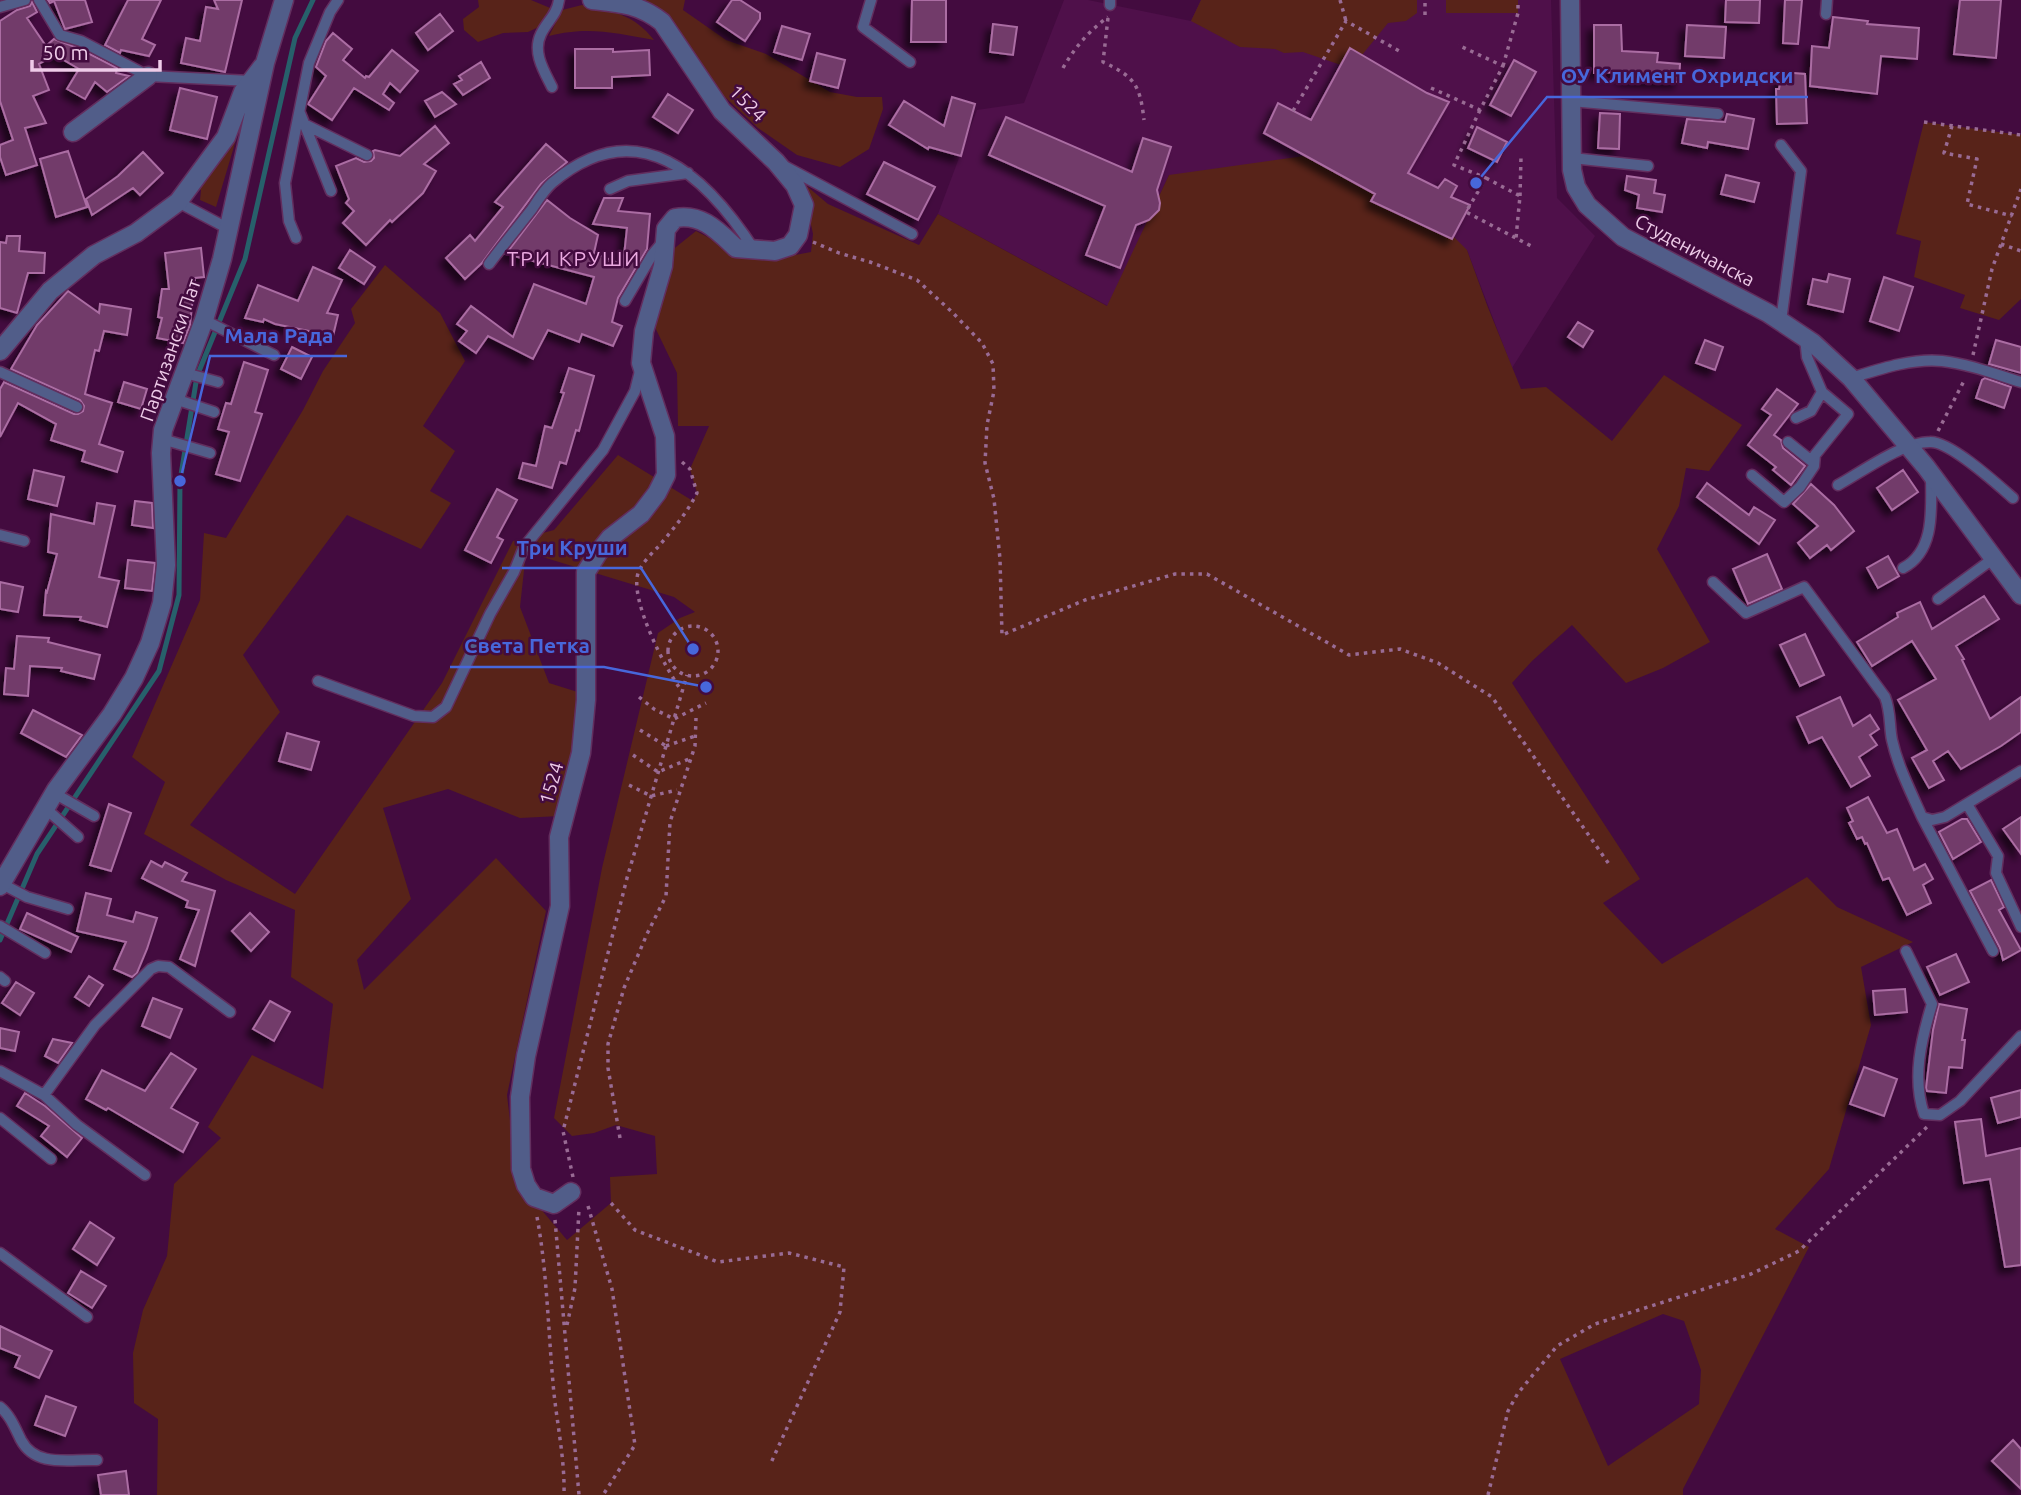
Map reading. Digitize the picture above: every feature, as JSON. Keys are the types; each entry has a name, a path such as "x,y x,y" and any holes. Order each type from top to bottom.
{"street":[{"name":"Партизански Пат","path":"5,887 134,678 162,603 166,565 161,453 170,442 163,430 180,401 207,321 265,63 284,0"},
{"name":"1524","path":"592,0 627,4 648,11 662,22 722,111 776,162 794,185 804,205 798,235"},
{"name":"Студеничанска","path":"1570,0 1572,158 1576,187 1587,205 1623,237 1781,321 1851,377 1931,475 2021,595"},
{"path":"0,351 50,291 94,255 136,233 178,202 226,137 243,92 265,63"},
{"path":"73,132 148,76"},
{"path":"665,240 666,229 675,218 685,216 713,226 736,248 775,251 790,246 798,235"},
{"name":"1524","path":"534,1197 521,1170 520,1097 526,1056 560,906 559,837 581,753 586,701 586,572 610,538 641,514 657,493 666,475 667,450 661,418 641,363 644,331 663,266 665,240"},
{"path":"534,1197 554,1204 575,1199"}],"lane":[{"path":"0,7 25,0"},
{"path":"38,0 60,35 81,41 148,76 251,81"},
{"path":"296,238 289,221 285,183 309,63 330,12 338,0"},
{"path":"552,87 540,63 537,50 540,35 555,15 559,0"},
{"path":"871,0 863,27 911,62"},
{"path":"1826,14 1827,0"},
{"path":"1571,101 1718,114"},
{"path":"300,113 331,191"},
{"path":"304,124 367,155"},
{"path":"1781,145 1801,171 1781,321"},
{"path":"489,264 550,185 575,167 615,150 646,152 688,173 735,220 755,251"},
{"path":"1572,158 1648,166"},
{"path":"776,162 912,234"},
{"path":"610,189 628,181 688,173"},
{"path":"178,202 229,229"},
{"path":"625,301 652,255 665,240"},
{"path":"207,321 274,355"},
{"path":"1752,475 1783,502 1800,487 1814,463 1815,455 1848,414 1822,392 1807,358 1805,338"},
{"path":"1851,377 1895,365 1940,361 2021,382"},
{"name":"1524","path":"318,681 414,716 433,717 446,707 524,547 603,450 635,391 641,363"},
{"path":"0,372 77,407"},
{"path":"187,374 218,382"},
{"path":"1796,418 1811,411 1822,392"},
{"path":"180,401 214,412"},
{"path":"1838,485 1908,446 1932,441 1957,452 2013,498"},
{"path":"170,442 210,453"},
{"path":"1788,442 1814,463"},
{"path":"1903,568 1914,562 1925,547 1931,512 1931,475"},
{"path":"0,535 24,541"},
{"path":"1938,600 1994,558"},
{"path":"1713,582 1746,613 1804,587 1885,697 1890,711 1891,738 1899,764 1922,817 1993,951"},
{"path":"1922,817 1932,820 1945,817 2021,771"},
{"path":"55,804 77,806 94,816"},
{"path":"55,804 65,825 78,837"},
{"path":"1968,804 1998,856 1996,873 2021,927"},
{"path":"5,887 27,897 68,909"},
{"path":"0,926 45,953"},
{"path":"1906,951 1932,1004 1920,1046 1918,1098 1924,1114 1940,1115 1961,1101 2021,1036"},
{"path":"44,1095 94,1025 151,969 158,966 169,967 230,1012"},
{"path":"0,1072 44,1095 78,1125 145,1175"},
{"path":"0,1118 51,1159"},
{"path":"0,1254 87,1317"},
{"path":"0,1407 7,1413 26,1450 41,1459 97,1460"}],"path":[{"path":"1340,0 1346,21 1401,52"},
{"path":"1425,0 1425,15"},
{"path":"1518,0 1518,13 1503,66 1454,165 1520,195"},
{"path":"1110,3 1103,62 1125,72 1135,83 1144,120"},
{"path":"1063,68 1092,29 1108,18"},
{"path":"1293,110 1346,21"},
{"path":"1458,45 1503,66"},
{"path":"1431,88 1480,110"},
{"path":"1924,122 2021,135"},
{"path":"1952,126 1944,153 1977,159 1967,204 2012,216"},
{"path":"1516,238 1521,157"},
{"path":"1486,178 1466,212 1533,247"},
{"path":"1932,441 1970,367 1992,269 2021,189"},
{"path":"798,235 839,253 916,280 982,343 993,364 994,391 987,425 985,463 994,499 1000,559 1002,635 1085,600 1175,574 1207,574 1349,655 1400,649 1438,663 1492,697 1611,867"},
{"path":"2001,244 2021,251"},
{"path":"667,450 690,468 697,493 688,509 637,573 637,597 644,619 674,681 682,691"},
{"path":"695,625 703,627 713,636 718,655 710,669 704,673 687,675 675,668 670,661 669,642 682,628 695,625"},
{"path":"565,1331 575,1288 575,1199 573,1172 563,1131 627,878 687,675"},
{"path":"639,697 654,709 674,719"},
{"path":"674,719 706,703"},
{"path":"620,1138 608,1068 608,1044 624,988 666,896 670,822 695,746 696,718"},
{"path":"640,730 665,747"},
{"path":"665,747 698,735"},
{"path":"633,755 658,772"},
{"path":"658,772 690,759"},
{"path":"629,785 651,796 677,790"},
{"path":"1488,1495 1508,1411 1518,1393 1557,1346 1595,1324 1751,1274 1799,1251 1940,1115"},
{"path":"534,1197 542,1244 564,1495"},
{"path":"611,1203 635,1230 718,1262 789,1253 844,1267 841,1312 770,1465"},
{"path":"554,1204 579,1495"},
{"path":"588,1206 612,1289 635,1445 604,1495"}],"shaded area":[{"path":"478,0 531,0 555,10 545,24 528,32 503,33 478,42 464,30 463,19 479,7"},
{"path":"633,0 685,0 683,10 726,40 766,54 830,92 857,97 882,97 883,109 869,149 840,167 797,155 758,128 711,84"},
{"path":"1064,0 1088,0 1191,21 1201,0 1551,0 1557,198 1595,236 1512,368 1467,250 1169,175 1108,306 938,214 977,110 1024,103"},
{"path":"1201,0 1417,0 1417,13 1406,21 1388,23 1362,55 1350,48 1341,65 1303,52 1284,53 1275,49 1240,47 1191,21"},
{"path":"1446,0 1518,0 1518,13 1446,13"},
{"path":"582,5 630,19 639,24 654,40 589,31 549,36 562,10"},
{"path":"252,86 216,207 200,200 201,190 192,187"},
{"path":"1924,122 2021,135 2021,299 1999,320 1960,308 1965,295 1914,277 1921,241 1896,234"},
{"path":"1340,151 1407,190 1467,250 1521,389 1546,387 1612,441 1664,375 1742,425 1709,471 1686,468 1679,506 1657,549 1710,642 1663,668 1626,683 1572,625 1512,683 1640,879 1603,903 1662,964 1807,877 1837,907 1913,942 1861,967 1871,1025 1829,1169 1775,1229 1809,1247 1683,1489 1683,1495 157,1495 158,1419 134,1403 133,1353 143,1310 167,1256 174,1184 221,1138 208,1127 252,1055 323,1089 333,1004 291,977 295,910 226,880 144,834 165,782 132,757 200,600 204,533 226,538 303,410 323,371 355,323 351,309 385,265 440,313 465,361 423,426 455,451 430,491 451,503 421,549 347,515 243,655 280,712 190,825 295,894 442,683 513,541 554,530 618,455 693,501 697,493 690,469 709,426 678,426 677,373 652,321 671,251 696,231 748,258 779,258 811,252 813,234 802,182 828,204 919,245 938,214 1107,306 1169,175","holes":["526,552 674,597 695,612 680,618 658,633 602,868 554,1118 572,1136 594,1133 616,1125 655,1136 657,1174 610,1177 611,1203 567,1240 517,1181 507,1095 546,911 496,858 364,990 357,960 411,899 383,808 448,789 520,818 560,816 584,694 549,683 520,607","1663,1314 1684,1321 1701,1370 1699,1404 1608,1466 1560,1359"]}],"building":[{"path":"48,0 85,0 92,22 65,29 54,1 50,3"},
{"path":"128,0 161,0 142,39 155,45 149,56 121,50 120,53 105,45"},
{"path":"214,0 242,0 225,72 181,63 186,38 200,41 206,7 218,9"},
{"path":"732,0 740,0 760,13 760,19 745,41 717,22"},
{"path":"912,0 946,0 946,42 911,42"},
{"path":"1726,0 1760,0 1759,23 1725,22"},
{"path":"1785,0 1802,0 1798,44 1783,43"},
{"path":"1960,0 2001,0 1996,58 1954,54"},
{"path":"32,2 37,12 27,18 46,46 54,39 117,68 116,73 129,76 107,92 95,82 85,99 67,89 79,69 55,55 39,64 49,90 33,96 46,123 25,128 37,165 6,175 0,157 0,145 13,140 0,101 0,21 17,10 30,6"},
{"path":"440,14 453,31 428,50 416,33"},
{"path":"1833,17 1868,21 1867,24 1919,28 1917,59 1881,56 1877,94 1810,86 1812,46 1829,48"},
{"path":"993,24 1017,27 1013,55 990,52"},
{"path":"1594,25 1621,25 1622,51 1658,53 1657,62 1680,64 1679,82 1624,79 1624,72 1594,73"},
{"path":"1687,25 1726,27 1724,58 1685,56"},
{"path":"782,26 810,34 802,60 774,52"},
{"path":"333,33 352,49 343,60 365,78 369,77 392,50 418,71 400,92 390,83 383,94 394,103 389,110 354,88 332,120 308,104 326,76 316,67 326,41"},
{"path":"1350,48 1427,93 1449,102 1408,173 1438,188 1445,179 1457,186 1451,197 1470,205 1452,239 1371,201 1375,194 1264,133 1278,103 1311,120"},
{"path":"575,49 613,49 613,52 649,50 650,75 612,77 612,88 575,88"},
{"path":"817,53 845,60 838,88 810,81"},
{"path":"1514,60 1536,72 1511,116 1490,105"},
{"path":"481,62 490,78 463,95 454,84 462,80 459,76"},
{"path":"1782,72 1805,74 1807,123 1777,124 1776,89 1779,89"},
{"path":"180,88 217,97 207,139 170,130"},
{"path":"442,92 456,104 435,117 425,101"},
{"path":"668,94 693,110 678,133 653,117"},
{"path":"952,97 975,104 961,156 929,147 928,149 889,125 904,101 944,126"},
{"path":"1600,113 1620,114 1619,149 1598,148"},
{"path":"1727,114 1754,119 1748,149 1708,142 1707,148 1682,143 1687,119 1725,122"},
{"path":"1006,117 1132,172 1143,138 1171,147 1157,190 1159,210 1149,220 1136,225 1120,268 1086,255 1105,206 989,155"},
{"path":"435,126 449,143 424,164 436,171 423,193 392,222 390,220 366,245 343,223 354,211 346,203 349,199 336,166 356,158 364,162 371,161 375,150 400,156"},
{"path":"1477,127 1507,142 1497,162 1468,148"},
{"path":"546,144 567,162 541,184 482,263 465,279 446,258 470,235 475,241 503,207 495,202"},
{"path":"68,151 87,207 56,217 40,159"},
{"path":"143,152 163,173 140,195 133,188 92,215 86,199 118,176"},
{"path":"884,162 935,187 918,220 867,194"},
{"path":"1726,175 1759,183 1754,202 1721,194"},
{"path":"1627,176 1656,180 1654,193 1665,195 1662,212 1637,208 1639,195 1625,190"},
{"path":"604,198 623,198 618,211 650,214 647,249 618,298 612,322 622,326 613,346 582,334 579,342 548,330 533,359 488,336 476,353 459,341 467,331 457,324 471,306 513,337 534,284 586,304 594,277 506,254 547,200 598,235 594,253 623,265 627,228 593,224"},
{"path":"7,236 20,236 19,251 45,253 44,273 28,273 17,313 0,308 0,242 6,243"},
{"path":"201,248 204,277 195,278 190,325 183,343 157,338 162,318 158,317 162,289 169,289 165,253"},
{"path":"350,250 375,267 364,284 339,268"},
{"path":"313,267 342,280 327,313 338,315 333,336 275,324 264,319 263,322 245,318 258,285 298,301"},
{"path":"1829,274 1850,279 1843,312 1808,304 1813,279 1827,282"},
{"path":"1884,277 1913,287 1899,331 1870,321"},
{"path":"68,291 99,313 100,304 131,309 127,335 104,331 99,351 95,350 85,394 112,403 99,444 123,452 117,472 82,461 85,451 51,440 56,424 18,403 0,437 0,389 4,382 74,414 83,411 84,406 80,400 11,369 37,325"},
{"path":"1578,322 1593,331 1583,347 1568,337"},
{"path":"1705,340 1723,347 1715,370 1696,363"},
{"path":"1996,340 2021,347 2021,373 1989,364"},
{"path":"292,347 312,357 301,379 281,369"},
{"path":"244,362 268,370 255,412 262,414 240,481 216,474 229,432 218,429 226,403 231,404"},
{"path":"569,368 594,376 579,431 576,430 566,464 560,462 552,488 519,478 523,463 536,466 545,426 552,428"},
{"path":"1985,378 2011,387 2004,408 1976,398"},
{"path":"124,382 147,389 141,409 118,402"},
{"path":"1777,389 1798,404 1774,435 1781,440 1783,448 1805,466 1791,485 1773,470 1776,467 1748,445 1771,415 1762,409"},
{"path":"34,470 64,477 57,506 28,499"},
{"path":"1903,470 1918,492 1892,510 1877,488"},
{"path":"1707,483 1749,515 1754,507 1775,520 1759,544 1697,497"},
{"path":"1811,484 1834,505 1854,531 1831,550 1827,545 1810,558 1798,543 1818,526 1793,504"},
{"path":"497,489 517,500 497,537 503,540 491,563 465,550"},
{"path":"135,501 152,503 153,528 132,525"},
{"path":"97,503 115,506 99,577 119,581 107,627 80,620 81,617 44,615 46,591 57,554 48,552 51,514 94,524"},
{"path":"1767,554 1782,589 1748,604 1733,569"},
{"path":"1888,556 1899,576 1878,588 1867,568"},
{"path":"128,560 155,563 152,591 125,588"},
{"path":"0,582 23,587 18,612 0,609"},
{"path":"1984,596 1999,619 1956,646 1990,719 2021,697 2021,732 1961,769 1948,751 1933,761 1944,780 1929,788 1912,758 1927,750 1898,700 1936,679 1912,641 1872,666 1857,642 1898,617 1897,613 1920,602 1932,629"},
{"path":"1805,634 1824,675 1800,686 1780,645"},
{"path":"17,636 49,638 48,642 100,655 94,679 61,671 62,668 30,666 28,696 4,694 6,668 14,669"},
{"path":"1840,697 1853,726 1870,715 1879,729 1870,735 1877,745 1859,757 1870,776 1851,787 1822,737 1809,743 1797,717"},
{"path":"33,710 82,735 66,757 21,733"},
{"path":"287,733 319,742 311,770 279,761"},
{"path":"1868,797 1887,833 1897,829 1914,870 1925,864 1933,879 1923,885 1931,903 1907,915 1889,878 1883,880 1867,843 1865,844 1862,837 1857,839 1849,823 1853,821 1847,808"},
{"path":"109,804 131,813 111,871 90,865"},
{"path":"2021,817 2021,854 2003,829"},
{"path":"1962,819 1967,819 1981,842 1953,859 1939,832"},
{"path":"151,861 162,867 165,862 187,873 182,881 215,891 195,966 180,959 199,910 186,907 188,901 142,878"},
{"path":"1991,880 2004,907 1999,910 2021,950 2003,960 2000,948 1970,891"},
{"path":"86,893 111,899 107,915 133,922 136,912 157,918 137,973 132,977 114,969 126,942 77,931"},
{"path":"27,913 78,937 71,952 20,929"},
{"path":"250,913 269,932 251,951 232,931"},
{"path":"1956,954 1969,982 1940,995 1927,967"},
{"path":"89,976 103,985 89,1006 75,997"},
{"path":"16,982 34,993 20,1015 2,1003"},
{"path":"1905,989 1907,1012 1875,1015 1873,991"},
{"path":"153,998 182,1009 170,1038 142,1026"},
{"path":"270,1001 290,1012 274,1041 253,1029"},
{"path":"1939,1004 1967,1009 1962,1040 1965,1040 1962,1068 1949,1067 1946,1093 1927,1091 1926,1088"},
{"path":"0,1028 19,1032 15,1051 0,1048"},
{"path":"53,1039 72,1043 58,1063 45,1056"},
{"path":"171,1053 196,1069 171,1108 198,1123 183,1152 108,1108 106,1110 86,1099 102,1070 145,1091"},
{"path":"1864,1067 1897,1079 1884,1116 1850,1104"},
{"path":"2021,1090 2021,1117 1998,1123 1991,1098"},
{"path":"25,1093 45,1106 82,1138 67,1157 41,1136 49,1126 17,1106"},
{"path":"1981,1119 1986,1156 2021,1148 2021,1265 2005,1267 1990,1179 1964,1183 1955,1122"},
{"path":"90,1222 114,1238 97,1265 73,1249"},
{"path":"81,1271 106,1286 92,1308 68,1293"},
{"path":"0,1326 52,1351 39,1378 15,1367 20,1356 0,1348"},
{"path":"46,1396 76,1407 65,1436 35,1425"},
{"path":"2013,1440 2021,1449 2021,1489 1992,1461"},
{"path":"126,1471 129,1495 101,1495 98,1475"}],"waterway":[{"path":"0,940 37,854 159,671 179,595 180,481 197,376 245,259 295,38 313,0"}],"place":[{"name":"ОУ Климент Охридски","path":"1476,183"},
{"name":"Мала Рада","path":"180,481"},
{"name":"Три Круши","path":"693,649"},
{"name":"Света Петка","path":"706,687"}],"district":[{"name":"ТРИ КРУШИ","path":"574,258"}]}
